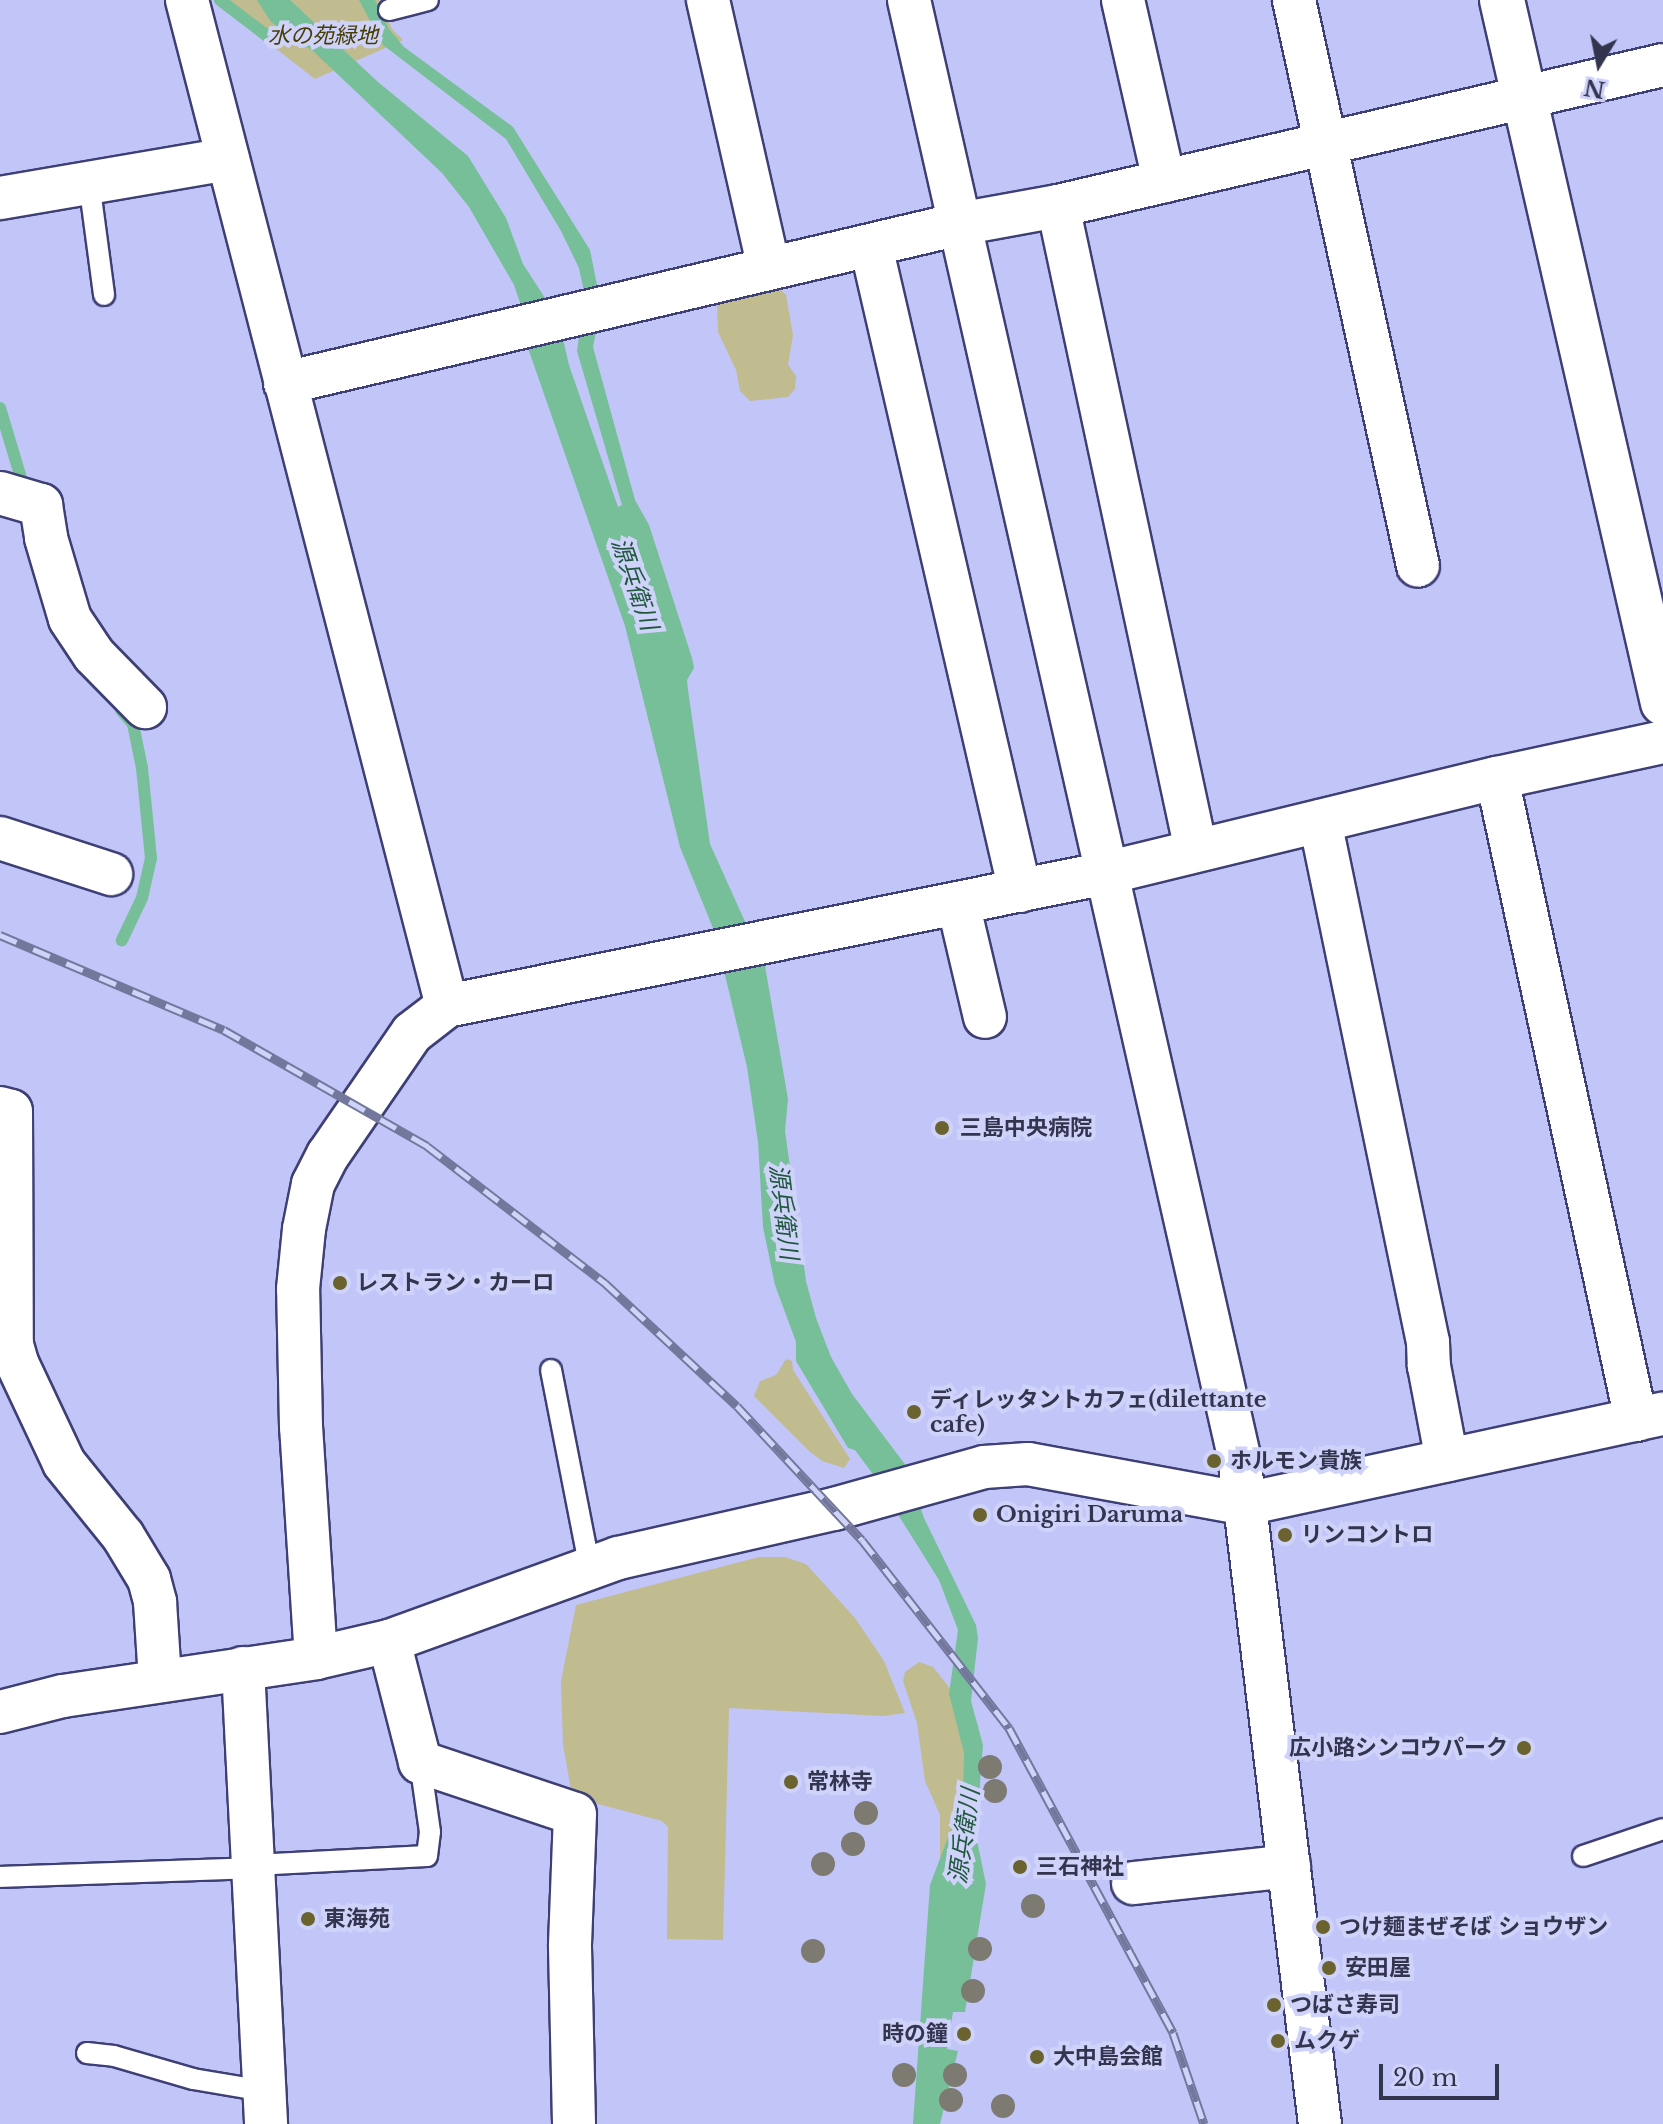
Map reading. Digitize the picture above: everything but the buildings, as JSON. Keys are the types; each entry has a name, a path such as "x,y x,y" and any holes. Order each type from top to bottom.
{"street":[{"path":"187,0 447,1006"},
{"path":"708,0 769,268"},
{"path":"909,0 1239,1456 1320,2124"},
{"path":"1123,0 1164,181"},
{"path":"1294,0 1418,566"},
{"path":"1502,0 1663,703"},
{"path":"285,383 959,224 1058,206 1663,65"},
{"path":"0,198 228,159"},
{"path":"1058,206 1196,850"},
{"path":"871,246 1020,891"},
{"path":"0,493 41,505 46,538 70,619 94,655 145,707"},
{"path":"316,1658 301,1427 298,1289 304,1229 313,1184 328,1155 412,1033 447,1006 1106,873 1497,778 1663,742"},
{"path":"0,1712 19,1705 160,1679 316,1658 389,1641 618,1558 851,1503 984,1467 1028,1464 1245,1504 1649,1417 1497,778"},
{"path":"1320,821 1428,1342 1429,1366 1447,1460"},
{"path":"0,838 111,874"},
{"path":"958,903 985,1017"},
{"path":"0,1108 11,1111 12,1345 17,1363 64,1463 123,1536 149,1579 155,1602 160,1679"},
{"path":"389,1641 420,1762 575,1814 570,1947 574,2124"},
{"path":"243,1668 266,2108"},
{"path":"1133,1883 1289,1866"}],"lane":[{"path":"389,10 428,0"},
{"path":"89,182 104,295"},
{"path":"551,1370 590,1568"},
{"path":"0,1877 427,1856 430,1832 420,1762"},
{"path":"1583,1856 1663,1829"},
{"path":"87,2053 132,2060 193,2079 266,2108"}],"green space":[{"name":"水の苑緑地","path":"213,0 379,0 392,29 403,40 315,79"},
{"path":"774,284 786,295 793,335 788,365 796,376 795,389 788,397 750,401 740,391 736,370 718,332 717,305 726,294"},
{"path":"786,1359 792,1361 793,1370 850,1459 844,1468 822,1461 809,1451 754,1396 760,1381 776,1375"},
{"path":"759,1557 785,1557 806,1564 855,1618 884,1661 905,1713 883,1716 729,1708 723,1940 667,1939 668,1827 662,1821 598,1804 571,1789 563,1745 561,1681 576,1605"},
{"path":"919,1662 933,1667 952,1691 963,1744 967,1796 940,1862 940,1815 925,1781 917,1723 903,1681 905,1672"}],"water":[{"name":"源兵衛川","path":"257,0 290,0 378,82 468,156 506,218 523,264 558,318 569,365 618,507 622,505 577,351 585,296 579,268 561,231 506,139 383,45 359,0 375,0 389,29 404,47 513,127 590,250 601,305 593,347 635,500 649,525 692,658 694,668 687,680 710,844 765,966 788,1099 785,1131 806,1281 816,1318 831,1357 852,1394 907,1467 924,1518 976,1625 978,1638 971,1701 983,1745 976,1836 986,1884 965,2012 953,2012 947,2049 958,2051 940,2124 913,2124 930,1885 963,1798 964,1753 949,1694 958,1630 939,1580 872,1473 855,1450 848,1448 796,1361 796,1342 775,1285 763,1227 758,1142 747,1067 715,933 680,847 625,626 529,351 527,323 514,285 469,207 442,173 313,51 271,22"}],"waterway":[{"path":"220,0 266,35 300,32"},
{"path":"0,408 24,488"},
{"path":"121,710 133,724 142,768 151,858 142,898 122,940"}],"railway":[{"path":"0,935 224,1030 427,1146 605,1283 737,1406 862,1540 1009,1728 1173,2033 1204,2124"}],"place":[{"name":"三島中央病院","path":"942,1128"},
{"name":"レストラン・カーロ","path":"340,1283"},
{"name":"ディレッタントカフェ(dilettante cafe)","path":"914,1412"},
{"name":"ホルモン貴族","path":"1214,1461"},
{"name":"Onigiri Daruma","path":"980,1515"},
{"name":"リンコントロ","path":"1285,1535"},
{"name":"広小路シンコウパーク","path":"1524,1748"},
{"name":"常林寺","path":"791,1782"},
{"name":"三石神社","path":"1020,1867"},
{"name":"東海苑","path":"308,1919"},
{"name":"つけ麺まぜそば ショウザン","path":"1323,1927"},
{"name":"安田屋","path":"1329,1968"},
{"name":"つばさ寿司","path":"1274,2005"},
{"name":"時の鐘","path":"964,2034"},
{"name":"ムクゲ","path":"1278,2041"},
{"name":"大中島会館","path":"1037,2057"}]}
